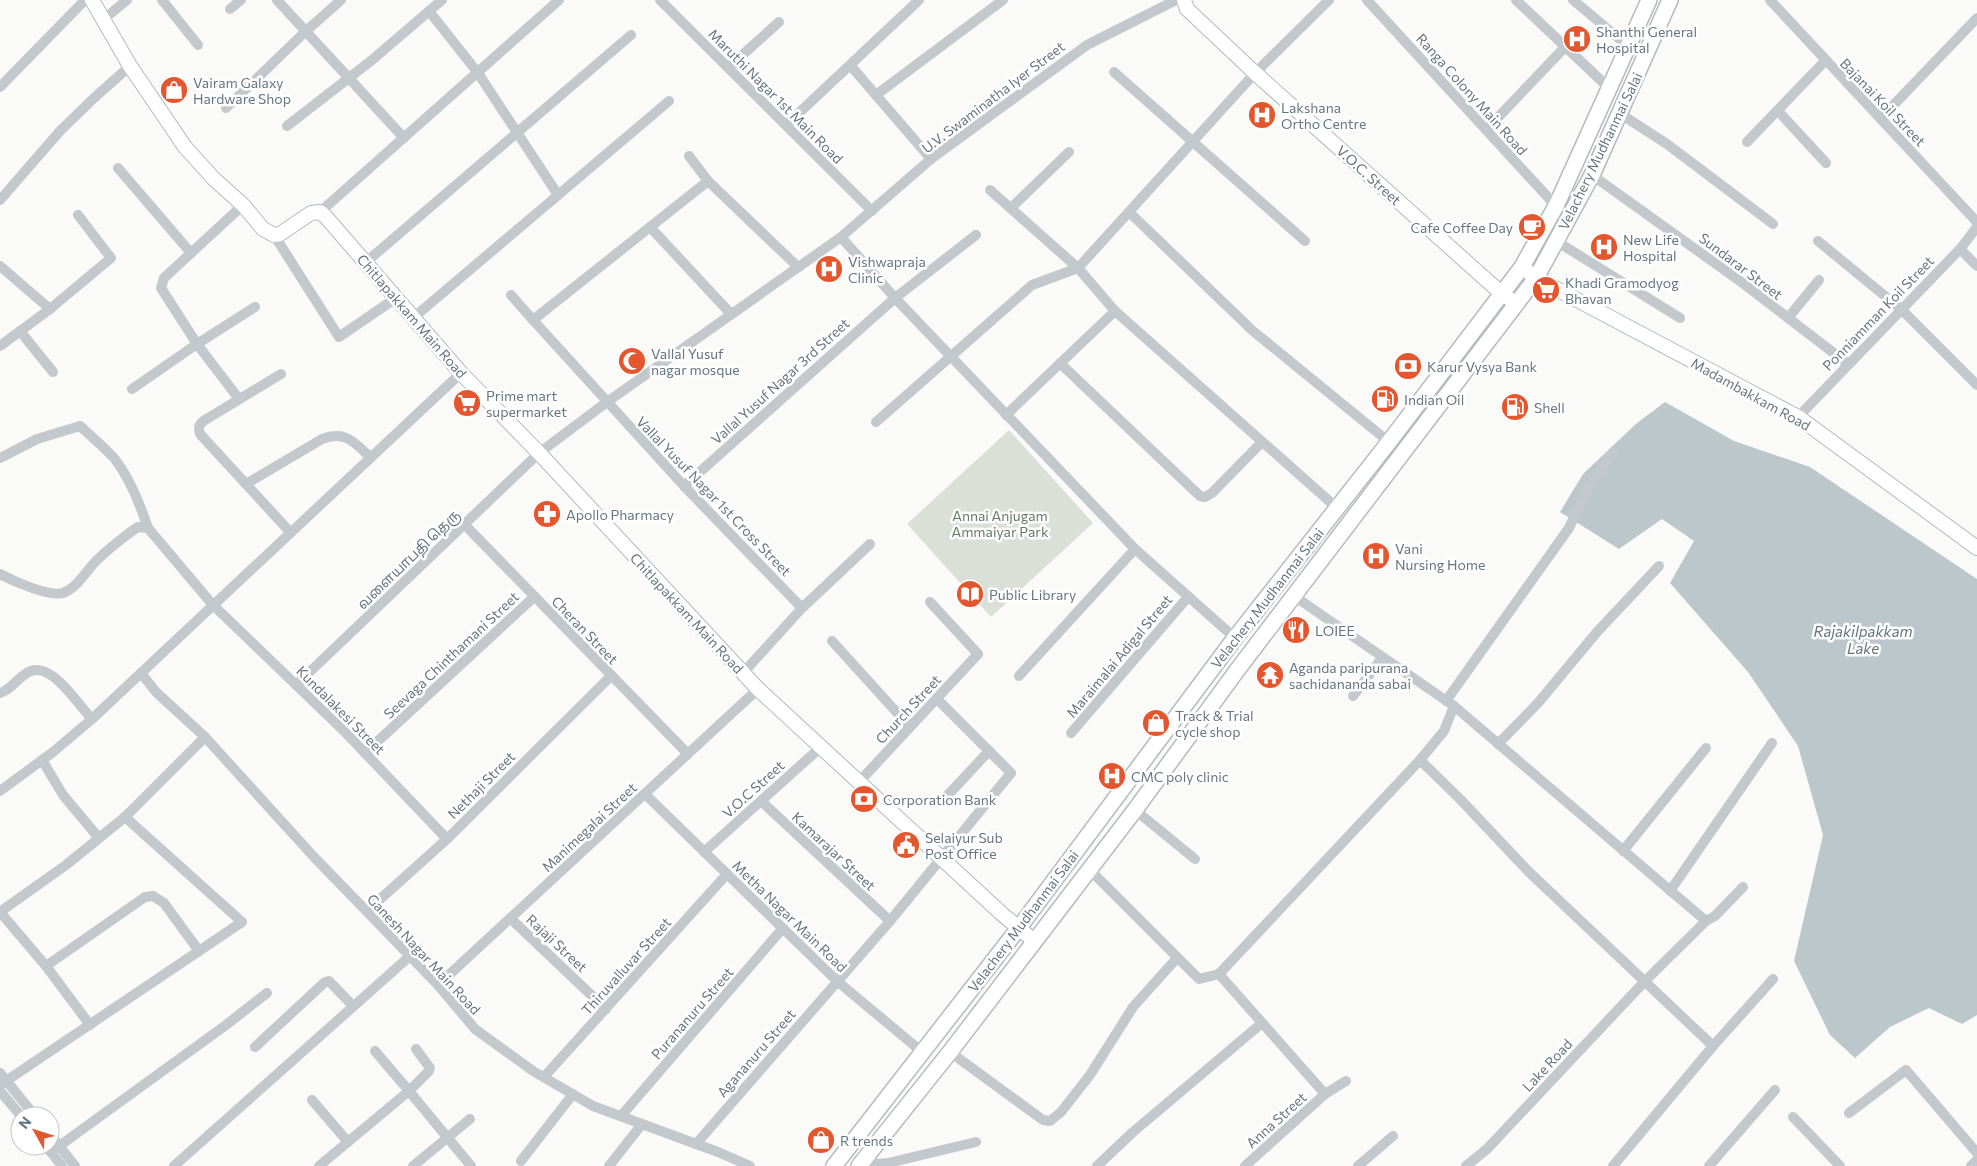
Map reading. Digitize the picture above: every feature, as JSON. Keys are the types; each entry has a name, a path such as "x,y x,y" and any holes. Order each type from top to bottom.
{"main road":[{"name":"Velachery Mudhanmai Salai","path":"834,1166 1018,929 1235,638 1389,442 1522,267 1556,206 1649,0"},
{"name":"Velachery Mudhanmai Salai","path":"862,1163 950,1052 1033,940 1135,810 1238,669 1536,278 1592,174 1670,0"}],"street":[{"path":"0,87 85,0"},
{"path":"92,0 130,66 186,147 214,179 243,205 263,229 274,235 339,337 396,298"},
{"path":"104,19 127,0"},
{"path":"162,0 198,45"},
{"path":"230,9 241,0"},
{"path":"277,0 304,32 404,138"},
{"path":"226,108 304,32 341,0"},
{"path":"287,126 442,0"},
{"path":"274,235 285,232 311,213 320,212 559,0"},
{"name":"Maruthi Nagar 1st Main Road","path":"660,0 872,211"},
{"path":"786,125 919,0"},
{"path":"876,96 1003,0"},
{"name":"U.V. Swaminatha Iyer Street","path":"732,314 841,237 931,159 1087,44 1176,0"},
{"name":"V.O.C. Street","path":"1184,0 1187,9 1255,73 1501,293 1517,304"},
{"path":"876,422 1032,285 1078,268 1255,73 1329,0"},
{"name":"Ranga Colony Main Road","path":"1367,0 1556,206"},
{"path":"1516,0 1609,88"},
{"path":"1573,0 1628,46"},
{"name":"Bajanai Koil Street","path":"1770,0 1825,62 1881,118 1977,222"},
{"path":"429,11 478,72 558,195"},
{"path":"1881,118 1977,18"},
{"path":"729,67 779,22"},
{"path":"365,263 631,35"},
{"path":"1486,130 1565,47"},
{"path":"1747,142 1825,62"},
{"path":"0,200 60,131 130,66"},
{"path":"850,66 931,159"},
{"path":"1114,72 1305,241"},
{"path":"413,318 669,101"},
{"path":"1778,111 1826,163"},
{"path":"1619,113 1667,144 1773,224"},
{"path":"1011,208 1069,152"},
{"path":"689,156 708,181 798,267"},
{"path":"118,168 191,253"},
{"name":"Sundarar Street","path":"1592,174 1848,364"},
{"path":"533,320 708,181"},
{"path":"990,190 1078,268 1115,310 1337,508"},
{"path":"239,399 197,344 161,288 164,278 243,205"},
{"name":"Chitlapakkam Main Road","path":"320,212 461,372 539,453 758,689 1018,929 1033,940"},
{"path":"1129,212 1253,331 1389,442"},
{"path":"0,346 50,309 111,258 78,215"},
{"path":"650,227 732,314"},
{"name":"Ponniamman Koil Street","path":"1798,417 1902,310 1977,227"},
{"name":"Vallal Yusuf Nagar 3rd Street","path":"684,486 895,298 976,235"},
{"path":"841,237 895,298 1135,549 1235,638"},
{"path":"1818,241 1902,310 1977,385"},
{"path":"1556,242 1680,318"},
{"path":"1960,248 1977,266"},
{"path":"0,266 50,309"},
{"name":"Madambakkam Road","path":"1522,267 1536,278 1798,417 1977,548"},
{"path":"1788,318 1820,280"},
{"name":"Vallal Yusuf Nagar 1st Cross Street","path":"511,295 684,486 802,608"},
{"path":"132,389 255,307"},
{"path":"1006,415 1115,310"},
{"name":"வளையாபதி தெரு","path":"296,685 539,453 607,402 732,314"},
{"path":"20,331 52,372"},
{"path":"1060,363 1200,496 1205,498 1262,442"},
{"path":"0,791 92,719 212,604 461,372"},
{"path":"280,374 205,420 201,423 199,429 200,434 290,532"},
{"path":"0,458 37,439 80,426 113,458 123,471 142,508 148,528 138,527 132,530 95,562 70,590 62,593 56,594 30,587 0,574"},
{"path":"246,484 330,436 341,436 352,440 370,457"},
{"path":"1088,869 1199,979 1219,974 1420,760 1444,731 1450,704 1569,528 1588,488 1614,452"},
{"name":"Cheran Street","path":"464,524 688,754"},
{"name":"Kundalakesi Street","path":"148,528 212,604 365,753 447,839"},
{"path":"743,673 802,608 870,544"},
{"path":"1019,676 1135,549"},
{"path":"1498,744 1538,703 1597,632 1659,566"},
{"path":"1294,596 1450,704 1706,921"},
{"name":"Seevaga Chinthamani Street","path":"365,753 534,597"},
{"name":"Maraimalai Adigal Street","path":"1071,733 1188,597"},
{"name":"Church Street","path":"859,782 978,654 930,602"},
{"path":"832,642 910,727"},
{"path":"1353,696 1382,658"},
{"path":"0,693 9,689 24,674 32,670 46,670 56,678 92,719"},
{"name":"Ganesh Nagar Main Road","path":"141,673 156,692 205,737 314,857 438,985 475,1029 544,1077 592,1106 750,1166"},
{"name":"Nethaji Street","path":"367,911 447,839 611,676"},
{"name":"Manimegalai Street","path":"438,985 758,689"},
{"path":"937,699 989,751 948,796"},
{"path":"90,1025 46,966 0,912 66,866 125,817 205,737"},
{"path":"1670,890 1772,743"},
{"name":"V.O.C Street","path":"704,852 821,747"},
{"path":"1623,851 1706,748"},
{"name":"Agananuru Street","path":"696,1144 890,921 1011,773 989,751"},
{"path":"42,760 62,796 98,838"},
{"path":"1420,760 1460,799 1528,872 1713,1046"},
{"name":"Metha Nagar Main Road","path":"644,794 837,980 922,1052"},
{"name":"Kamarajar Street","path":"761,801 890,921"},
{"path":"1135,810 1195,859"},
{"path":"4,1083 242,922 125,817"},
{"name":"Thiruvalluvar Street","path":"544,1077 727,874"},
{"name":"Lake Road","path":"1466,1166 1487,1149 1645,981 1706,921 1715,916 1743,888"},
{"path":"46,966 145,897 152,896 164,903 199,950"},
{"name":"Rajaji Street","path":"510,918 606,1009"},
{"name":"Purananuru Street","path":"622,1116 783,928"},
{"path":"174,1166 410,956"},
{"path":"950,1052 1043,1120 1050,1121 1062,1112 1090,1075 1133,1007 1176,958"},
{"path":"1219,974 1325,1094"},
{"path":"1614,1166 1713,1046 1773,979"},
{"path":"255,1047 325,982 329,981 333,984 353,1006"},
{"path":"60,1144 226,1025 267,993"},
{"path":"1097,1166 1262,1023"},
{"path":"319,1166 429,1072 430,1068 416,1050"},
{"path":"375,1051 448,1136 471,1166"},
{"path":"1849,1112 1906,1070 1977,1153"},
{"path":"0,1072 4,1083 26,1106"},
{"name":"Anna Street","path":"1246,1166 1325,1094 1346,1081"},
{"path":"1709,1166 1775,1090"},
{"path":"0,1091 13,1106"},
{"path":"521,1161 573,1094"},
{"path":"312,1100 348,1142"},
{"path":"1793,1116 1840,1166"},
{"path":"413,1166 470,1119"},
{"path":"609,1166 642,1124"},
{"path":"1358,1166 1393,1136"},
{"path":"862,1163 888,1163 976,1142"},
{"path":"60,1146 76,1166"},
{"path":"54,1156 62,1166"},
{"path":"1971,1166 1977,1160"}],"green space":[{"name":"Annai Anjugam Ammaiyar Park","path":"1009,430 1093,523 991,617 907,524"}],"water":[{"name":"Rajakilpakkam Lake","path":"1665,402 1734,441 1810,467 1977,579 1977,1015 1962,1024 1929,1008 1890,1027 1855,1058 1830,1035 1794,961 1823,835 1798,746 1748,672 1670,583 1694,541 1662,519 1619,549 1560,512 1583,474 1637,423"}],"place":[{"name":"Shanthi General Hospital","path":"1577,39"},
{"name":"Vairam Galaxy Hardware Shop","path":"174,90"},
{"name":"Lakshana Ortho Centre","path":"1262,115"},
{"name":"Cafe Coffee Day","path":"1532,227"},
{"name":"New Life Hospital","path":"1604,247"},
{"name":"Vishwapraja Clinic","path":"829,269"},
{"name":"Khadi Gramodyog Bhavan","path":"1546,290"},
{"name":"Vallal Yusuf nagar mosque","path":"632,361"},
{"name":"Karur Vysya Bank","path":"1408,366"},
{"name":"Indian Oil","path":"1385,399"},
{"name":"Prime mart supermarket","path":"467,403"},
{"name":"Shell","path":"1515,407"},
{"name":"Apollo Pharmacy","path":"547,514"},
{"name":"Vani Nursing Home","path":"1376,556"},
{"name":"Public Library","path":"970,594"},
{"name":"LOIEE","path":"1296,630"},
{"name":"Aganda paripurana sachidananda sabai","path":"1270,675"},
{"name":"Track & Trial cycle shop","path":"1156,723"},
{"name":"CMC poly clinic","path":"1112,776"},
{"name":"Corporation Bank","path":"864,799"},
{"name":"Selaiyur Sub Post Office","path":"906,845"},
{"name":"R trends","path":"821,1140"}]}
